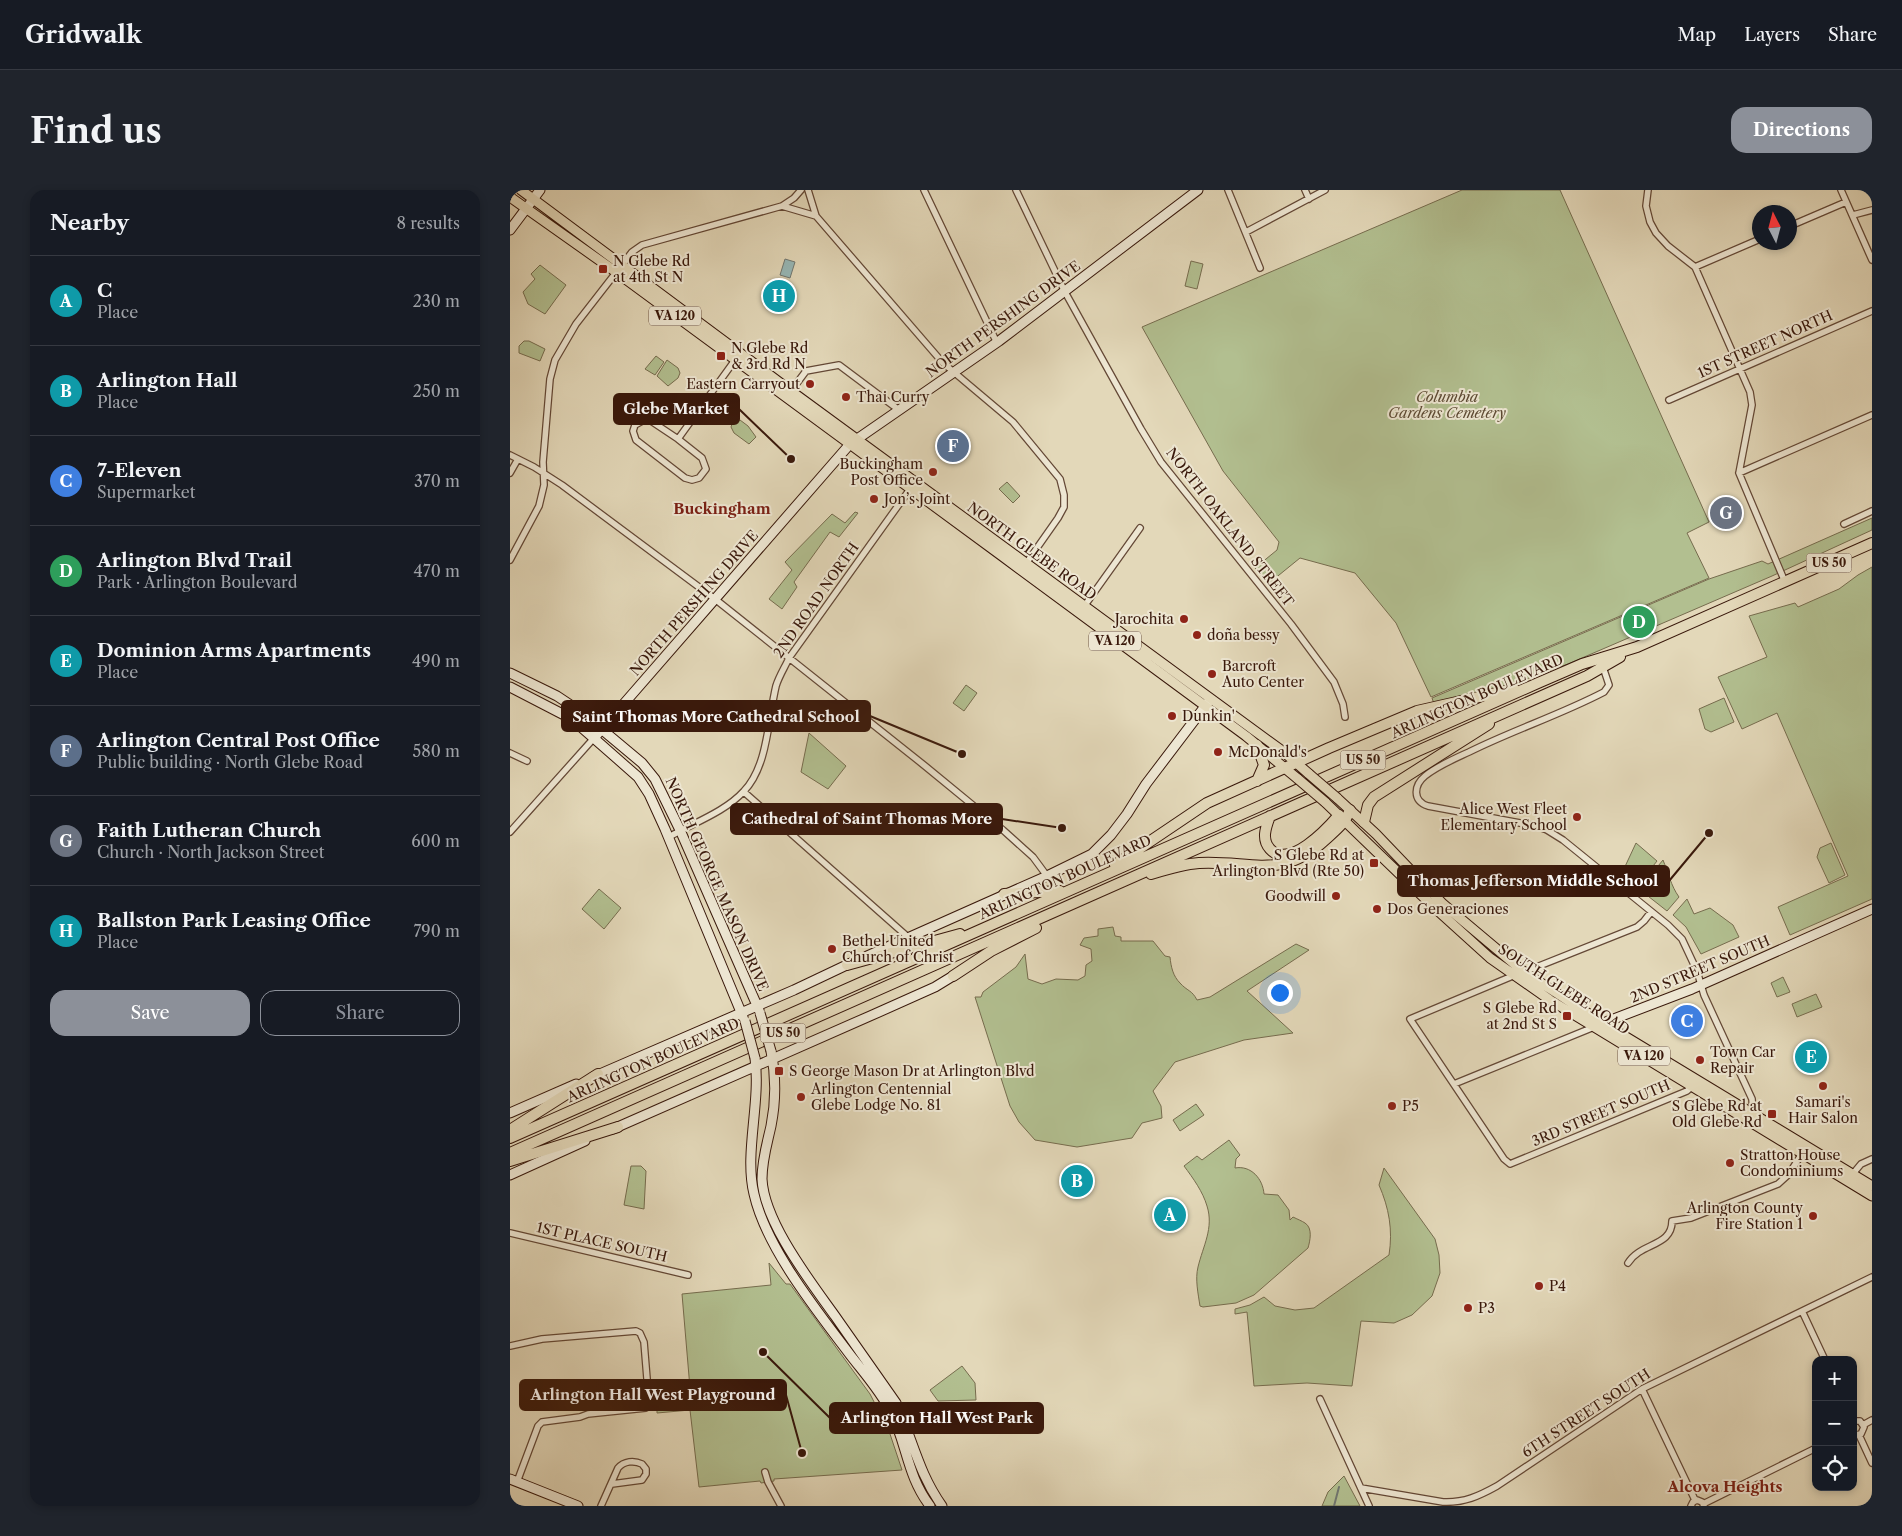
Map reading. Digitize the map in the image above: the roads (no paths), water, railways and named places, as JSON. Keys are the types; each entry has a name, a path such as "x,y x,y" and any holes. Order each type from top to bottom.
{"highway":[{"name":"ARLINGTON BOULEVARD","path":"510,1153 1509,711 1587,676 1633,649 1872,543"},
{"name":"ARLINGTON BOULEVARD","path":"510,1138 1538,683 1582,664 1633,649"},
{"path":"1095,878 1200,807 1296,762 1417,711 1538,683"},
{"path":"1364,822 1368,805 1374,796 1509,711"},
{"path":"1257,745 1264,765 1257,781"},
{"path":"1107,888 1189,864 1216,863 1261,867 1285,863 1313,850 1350,810"},
{"path":"1270,816 1265,829 1265,840 1270,849 1283,855 1294,852 1310,843 1342,818"},
{"path":"1004,894 1069,890"},
{"path":"953,976 991,951 1049,921 1055,912"},
{"path":"847,965 987,927"},
{"path":"510,1130 598,1074"},
{"path":"510,1162 618,1127"}],"main road":[{"name":"NORTH GLEBE ROAD","path":"521,190 619,268 853,442 1208,703 1296,762 1309,774"},
{"path":"510,230 540,190"},
{"name":"NORTH PERSHING DRIVE","path":"594,738 853,442 997,343 1198,190"},
{"name":"NORTH GLEBE ROAD","path":"510,197 619,268"},
{"name":"NORTH GLEBE ROAD","path":"853,442 910,489 1024,567"},
{"name":"NORTH GEORGE MASON DRIVE","path":"510,673 557,696 603,729 642,763 655,779 680,830 758,1009 772,1055 775,1099 763,1157 762,1181 769,1206 778,1228 816,1290 896,1403 908,1428 920,1468 931,1491 942,1506"},
{"name":"NORTH GEORGE MASON DRIVE","path":"510,687 572,718 638,777 649,794 745,1021 756,1062 757,1093 752,1178 756,1203 764,1227 805,1294 875,1387 891,1412 912,1476 930,1506"},
{"name":"NORTH GLEBE ROAD","path":"1208,703 1298,778"},
{"path":"510,1113 741,1012 758,1009 847,965 1079,862 1102,845 1208,703"},
{"name":"SOUTH GLEBE ROAD","path":"1309,774 1364,822 1395,854 1440,907 1490,958 1550,1000 1599,1025 1805,1149"},
{"name":"SOUTH GLEBE ROAD","path":"1298,778 1440,907 1524,972 1599,1025"},
{"path":"1388,861 1395,854"},
{"name":"2ND STREET SOUTH","path":"1599,1025 1701,986 1872,910"},
{"path":"510,1175 756,1062 881,1012 935,987 953,976"},
{"name":"SOUTH GLEBE ROAD","path":"1695,1083 1754,1114 1850,1178 1872,1196"},
{"name":"SOUTH GLEBE ROAD","path":"1850,1178 1872,1186"},
{"path":"513,1481 578,1506"}],"street":[{"path":"510,560 539,506 544,485 543,462 550,379 555,360 576,324 619,268 632,252 648,242 782,206 794,198 801,190"},
{"path":"808,190 816,216 939,357 954,373 1013,422 1060,479 1064,495 1064,507 1024,567"},
{"path":"924,190 997,343"},
{"name":"NORTH OAKLAND STREET","path":"1016,190 1065,292 1140,429 1161,462 1187,496 1291,624 1334,682 1343,704 1345,717"},
{"path":"1228,190 1260,268"},
{"path":"1305,190 1309,199"},
{"path":"1246,232 1325,190"},
{"path":"1648,190 1646,206 1650,222 1656,233 1668,246 1694,267 1750,392 1752,405 1739,473 1785,582"},
{"path":"1841,190 1872,260"},
{"path":"1797,223 1846,202"},
{"path":"782,206 816,216"},
{"path":"1853,215 1872,210"},
{"path":"1694,267 1752,242"},
{"name":"1ST STREET NORTH","path":"1669,400 1872,311"},
{"path":"678,440 738,356"},
{"path":"789,394 806,371 839,365 899,410"},
{"path":"1739,473 1872,415"},
{"path":"644,420 651,422 678,440 702,458 706,468 699,478 692,480 685,478 636,440 633,431 635,425 644,420"},
{"path":"510,455 562,485 715,599 1003,830 1033,857 1047,876"},
{"path":"510,473 518,459"},
{"name":"2ND ROAD NORTH","path":"668,836 724,808 744,792 755,776 761,762 777,684 789,658 910,489"},
{"path":"1844,524 1872,511"},
{"path":"1082,610 1140,528"},
{"path":"1603,667 1609,685 1604,692 1482,745 1428,774 1420,781 1416,789 1418,799 1425,805 1547,830 1563,840 1682,939 1697,971 1704,996 1752,1099 1754,1114"},
{"name":"NORTH PERSHING DRIVE","path":"510,832 594,738"},
{"path":"510,753 526,761"},
{"path":"744,792 909,938"},
{"path":"1454,1084 1410,1019 1514,975 1637,927 1644,922 1651,912"},
{"name":"2ND STREET SOUTH","path":"1454,1084 1599,1025"},
{"name":"3RD STREET SOUTH","path":"1454,1084 1504,1159 1510,1164 1687,1091 1695,1083"},
{"path":"1628,1263 1637,1252 1668,1235 1672,1230 1672,1222 1691,1218 1784,1180 1805,1149"},
{"path":"1850,1178 1861,1164 1872,1159"},
{"name":"1ST PLACE SOUTH","path":"510,1233 688,1275"},
{"name":"6TH STREET SOUTH","path":"1360,1488 1443,1502 1469,1500 1497,1486 1642,1389 1872,1277"},
{"path":"1802,1311 1823,1356"},
{"path":"510,1346 542,1339 632,1331 640,1333 644,1342 649,1403 646,1408 588,1414 580,1417 542,1422 538,1426 513,1481"},
{"path":"1642,1389 1693,1503 1700,1501 1704,1505 1812,1450"},
{"path":"1320,1399 1330,1425 1369,1506"},
{"path":"1863,1425 1872,1420"},
{"path":"1857,1421 1860,1421 1864,1430 1857,1434"},
{"path":"1857,1437 1872,1463"},
{"path":"601,1506 621,1464 639,1462 646,1469 646,1474 642,1480 612,1484"},
{"path":"765,1472 768,1482 781,1506"}],"water":[{"path":"785,259 795,262 790,278 780,275"}],"waterway":[{"path":"1334,1506 1339,1487"}],"place":[{"name":"N Glebe Rd at 4th St N","path":"603,269"},
{"name":"Ballston Park Leasing Office","path":"779,296"},
{"name":"N Glebe Rd & 3rd Rd N","path":"721,356"},
{"name":"Eastern Carryout","path":"810,384"},
{"name":"Thai Curry","path":"846,397"},
{"name":"Arlington Central Post Office","path":"953,446"},
{"name":"Glebe Market","path":"791,459"},
{"name":"Buckingham Post Office","path":"933,472"},
{"name":"Jon’s Joint","path":"874,499"},
{"name":"Faith Lutheran Church","path":"1726,513"},
{"name":"Jarochita","path":"1184,619"},
{"name":"Arlington Blvd Trail","path":"1639,622"},
{"name":"doña bessy","path":"1197,635"},
{"name":"Barcroft Auto Center","path":"1212,674"},
{"name":"Dunkin'","path":"1172,716"},
{"name":"McDonald's","path":"1218,752"},
{"name":"Saint Thomas More Cathedral School","path":"962,754"},
{"name":"Alice West Fleet Elementary School","path":"1577,817"},
{"name":"Cathedral of Saint Thomas More","path":"1062,828"},
{"name":"Thomas Jefferson Middle School","path":"1709,833"},
{"name":"S Glebe Rd at Arlington Blvd (Rte 50)","path":"1374,863"},
{"name":"Goodwill","path":"1336,896"},
{"name":"Dos Generaciones","path":"1377,909"},
{"name":"Bethel United Church of Christ","path":"832,949"},
{"name":"S Glebe Rd at 2nd St S","path":"1567,1016"},
{"name":"7-Eleven","path":"1687,1021"},
{"name":"Dominion Arms Apartments","path":"1811,1057"},
{"name":"Town Car Repair","path":"1700,1060"},
{"name":"S George Mason Dr at Arlington Blvd","path":"779,1071"},
{"name":"Samari's Hair Salon","path":"1823,1086"},
{"name":"Arlington Centennial Glebe Lodge No. 81","path":"801,1097"},
{"name":"P5","path":"1392,1106"},
{"name":"S Glebe Rd at Old Glebe Rd","path":"1772,1114"},
{"name":"Stratton House Condominiums","path":"1730,1163"},
{"name":"Arlington Hall","path":"1077,1181"},
{"name":"C","path":"1170,1215"},
{"name":"Arlington County Fire Station 1","path":"1813,1216"},
{"name":"P4","path":"1539,1286"},
{"name":"P3","path":"1468,1308"},
{"name":"Arlington Hall West Park","path":"763,1352"},
{"name":"Arlington Hall West Playground","path":"802,1453"}],"district":[{"name":"Buckingham","path":"722,509"},
{"name":"Alcova Heights","path":"1725,1487"}],"park label":[{"name":"Columbia Gardens Cemetery","path":"1447,406"}]}
